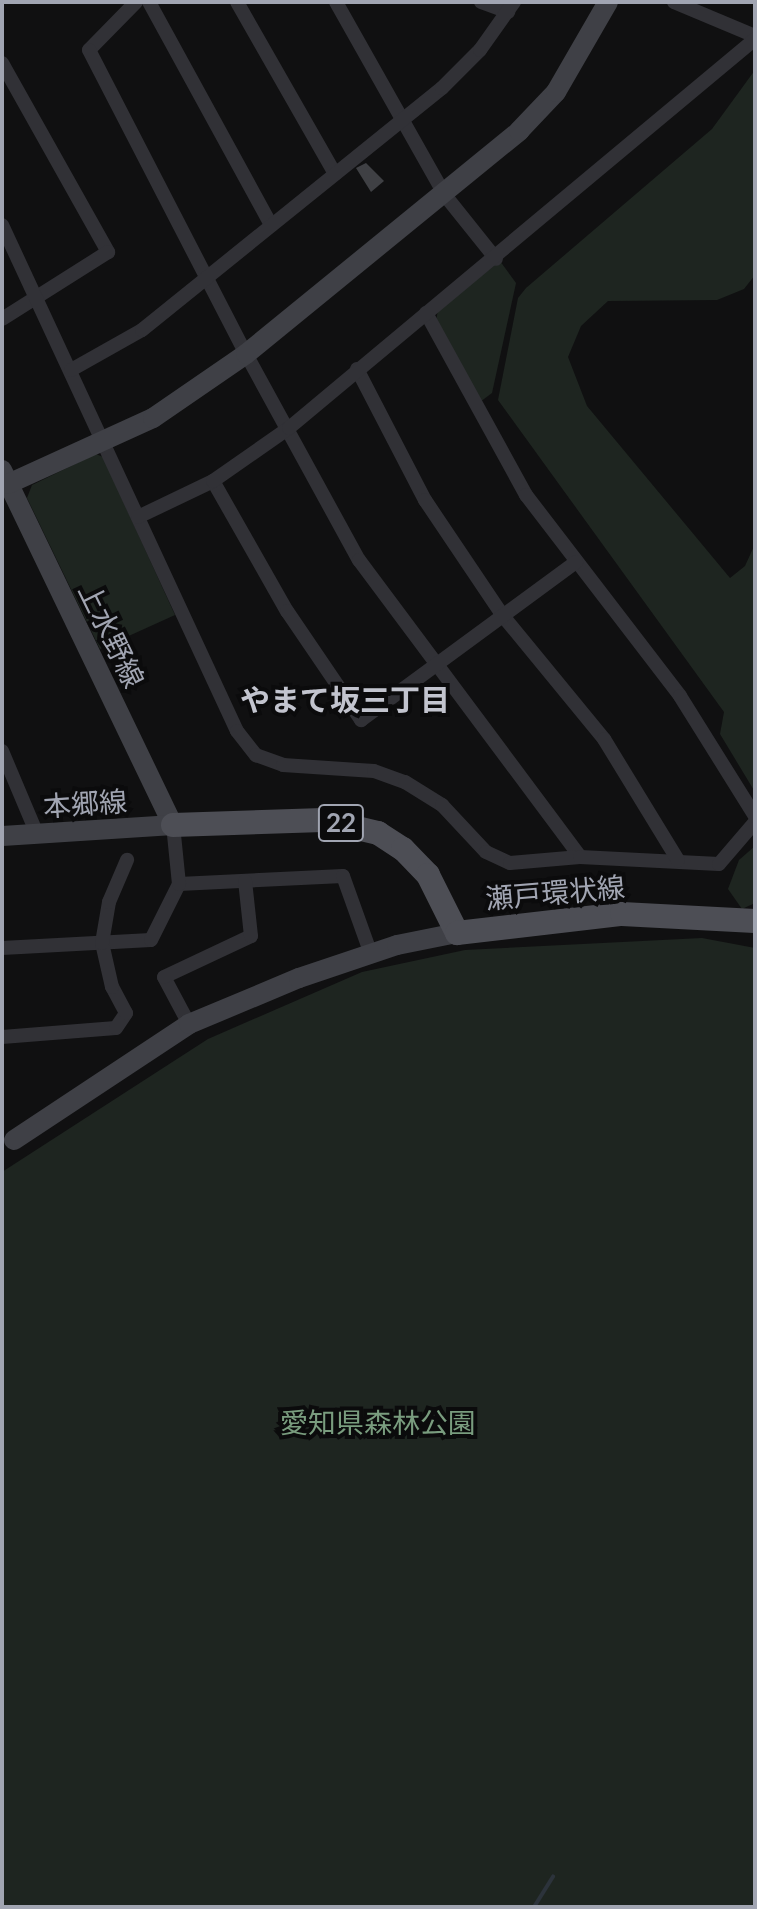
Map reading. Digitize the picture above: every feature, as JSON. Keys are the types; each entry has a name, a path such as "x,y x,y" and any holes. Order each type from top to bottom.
{"main road":[{"name":"瀬戸環状線","path":"173,825 323,820 378,833 403,849 428,875 457,933 622,914 755,921"}],"street":[{"path":"136,2 89,50 246,354 359,560 435,667 580,857"},
{"path":"149,2 271,225"},
{"path":"237,2 335,174"},
{"path":"336,2 400,121 444,194 496,259"},
{"path":"71,370 142,330 461,69 511,7 481,2"},
{"path":"4,480 103,443 153,418 246,354 519,131 556,92 608,2"},
{"path":"138,517 213,481 289,428 357,369 496,259 755,38 697,6 674,2"},
{"path":"2,63 108,244 108,252 2,319"},
{"path":"2,225 237,731 256,755 283,765 374,771 405,782 442,805 486,852 510,863 580,857 719,864 755,819 680,696 526,495 426,313"},
{"path":"357,369 425,500 503,616 604,739 678,860"},
{"name":"上水野線","path":"4,480 173,825"},
{"path":"213,481 287,611 361,720 576,562"},
{"path":"2,751 37,834"},
{"path":"2,948 151,940 179,884 173,825"},
{"name":"本郷線","path":"2,836 173,825"},
{"path":"2,1037 116,1028 126,1013 112,987 102,943 109,902 127,860"},
{"path":"179,884 343,876 371,954"},
{"path":"189,1024 164,977 251,936 245,881"},
{"path":"6,1145 189,1024 371,954 457,933"}],"green space":[{"path":"755,70 755,275 744,289 717,300 608,301 581,326 568,357 587,406 730,578 745,566 755,544 755,792 720,734 724,712 498,400 518,298 712,129"},
{"path":"500,261 516,283 492,393 480,402 436,321 438,310"},
{"path":"96,454 103,457 175,615 100,649 27,498 32,485"},
{"path":"755,846 755,903 742,909 728,889 739,860"},
{"name":"愛知県森林公園","path":"702,938 755,948 755,1907 2,1907 2,1172 208,1039 362,972 465,950"}],"building":[{"path":"366,163 384,181 371,192 356,168"}],"waterway":[{"path":"534,1907 553,1876"}],"district":[{"name":"やまて坂三丁目","path":"345,699"}]}
